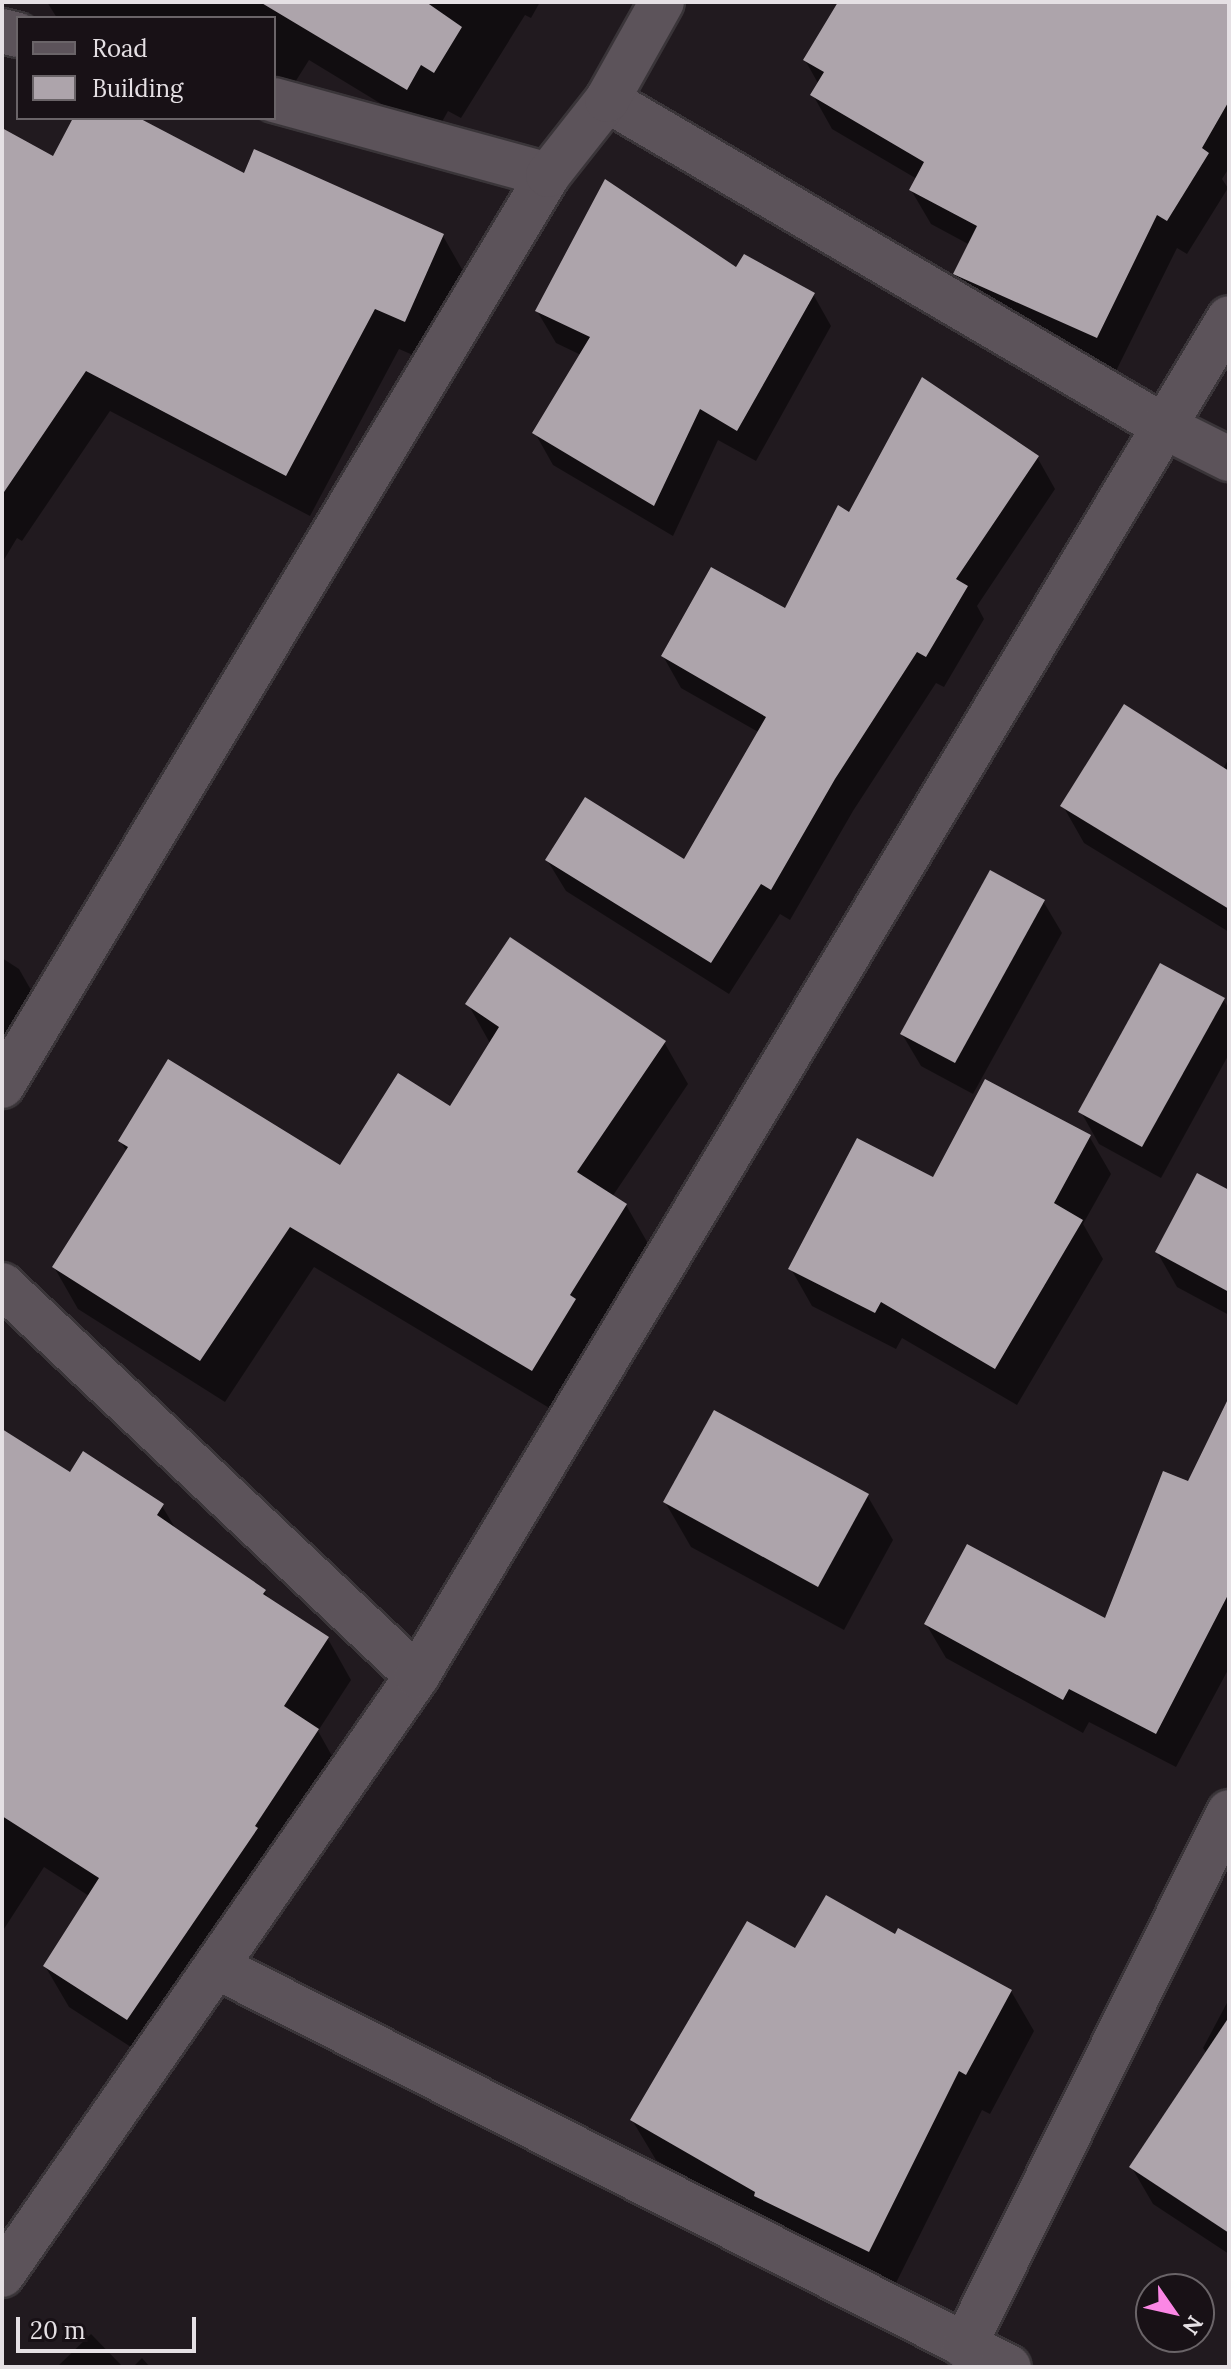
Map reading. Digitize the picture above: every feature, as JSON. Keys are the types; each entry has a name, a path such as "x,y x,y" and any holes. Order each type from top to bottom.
{"street":[{"path":"2,1086 548,175 607,100 662,2"},
{"path":"607,100 1165,427 1229,459"},
{"path":"276,101 548,175"},
{"path":"2,2275 417,1676 1229,318"},
{"path":"2,1285 417,1676"},
{"path":"964,2346 1229,1812"},
{"path":"217,1967 1009,2367"}],"building":[{"path":"260,2 426,2 462,27 434,73 421,65 407,90"},
{"path":"838,2 1229,2 1229,101 1202,148 1209,153 1167,221 1157,215 1097,338 953,274 977,226 909,190 924,162 810,95 824,72 803,60"},
{"path":"72,120 143,120 244,173 254,149 444,234 405,322 375,309 286,476 86,371 2,495 2,128 53,156"},
{"path":"605,179 736,267 744,254 815,293 737,431 700,409 654,506 532,433 590,337 535,311"},
{"path":"922,377 1039,456 956,579 968,586 926,657 917,652 835,779 771,890 761,884 711,963 545,860 585,797 684,859 766,717 661,656 711,567 785,608 838,505 849,512"},
{"path":"1124,704 1229,771 1229,909 1060,806"},
{"path":"990,870 1045,900 955,1063 900,1034"},
{"path":"510,937 666,1041 577,1172 627,1204 570,1295 576,1299 532,1371 290,1227 200,1361 52,1267 128,1147 118,1141 168,1059 340,1165 398,1073 450,1106 499,1027 465,1004"},
{"path":"1160,963 1225,998 1142,1147 1078,1112"},
{"path":"985,1079 1091,1135 1054,1203 1083,1220 995,1369 881,1302 875,1313 788,1269 857,1138 933,1177"},
{"path":"1197,1173 1229,1190 1229,1292 1155,1252"},
{"path":"1229,1397 1229,1593 1156,1734 1069,1689 1063,1700 924,1624 967,1544 1105,1618 1163,1471 1188,1481"},
{"path":"714,1410 869,1494 818,1587 663,1502"},
{"path":"2,1429 70,1472 83,1451 164,1504 157,1515 266,1590 263,1594 329,1637 284,1706 319,1729 255,1826 258,1828 127,2020 43,1966 99,1878 2,1816"},
{"path":"826,1895 895,1934 898,1928 1012,1990 966,2075 959,2071 869,2252 754,2196 755,2192 630,2120 747,1921 795,1948"},
{"path":"1229,2017 1229,2233 1129,2167"}]}
